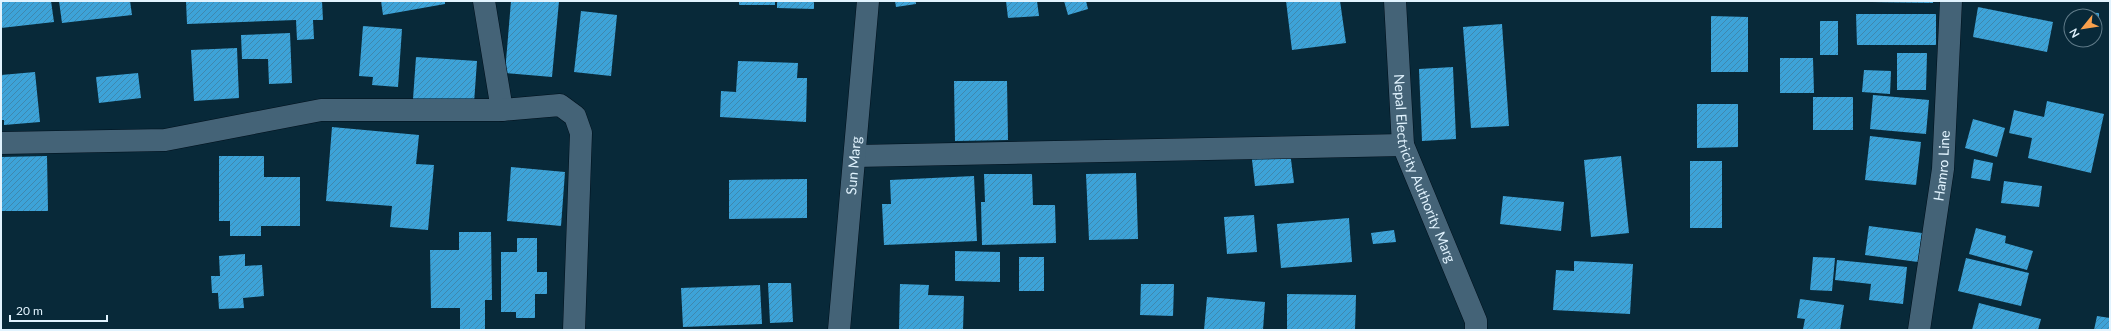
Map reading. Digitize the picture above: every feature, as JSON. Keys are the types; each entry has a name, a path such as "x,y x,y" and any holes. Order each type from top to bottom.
{"street":[{"path":"484,1 502,110"},
{"name":"Sun Marg","path":"839,330 868,1"},
{"name":"Nepal Electricity Authority Marg","path":"1395,1 1404,144 1476,321 1476,330"},
{"name":"Hamro Line","path":"1919,330 1943,169 1950,1"},
{"path":"1,143 165,140 321,110 502,110 560,105 575,116 582,133 574,330"},
{"path":"855,156 1404,144"}],"building":[{"path":"1,1 51,1 54,22 1,28"},
{"path":"59,1 130,1 132,15 62,23"},
{"path":"186,1 322,1 323,20 313,20 314,39 297,40 296,20 187,24"},
{"path":"381,1 445,1 445,4 383,15"},
{"path":"511,1 559,1 552,77 505,73"},
{"path":"739,1 775,1 775,5 739,5"},
{"path":"777,1 814,1 814,9 777,8"},
{"path":"895,1 916,1 916,4 896,7"},
{"path":"1006,1 1037,1 1039,16 1008,18"},
{"path":"1064,1 1086,1 1088,9 1068,15"},
{"path":"1286,1 1340,1 1346,43 1292,50"},
{"path":"1933,1 1933,3 1872,2"},
{"path":"1978,7 2053,22 2047,52 1973,37"},
{"path":"581,11 617,15 611,76 574,72"},
{"path":"1856,14 1936,14 1936,45 1857,45"},
{"path":"1711,16 1748,17 1748,72 1711,72"},
{"path":"1820,21 1838,21 1838,55 1820,55"},
{"path":"1502,24 1509,126 1471,128 1463,27"},
{"path":"363,26 402,29 398,87 372,85 373,77 359,76"},
{"path":"290,33 292,83 269,84 268,59 242,59 241,35"},
{"path":"237,48 239,98 194,101 191,50"},
{"path":"1897,53 1927,53 1926,90 1897,90"},
{"path":"416,57 477,61 474,103 413,99"},
{"path":"1780,58 1813,58 1814,93 1780,93"},
{"path":"738,61 798,63 797,78 807,78 806,122 720,117 721,91 736,92"},
{"path":"1453,67 1456,139 1422,141 1419,69"},
{"path":"1864,70 1891,71 1890,94 1862,92"},
{"path":"35,72 40,122 4,125 4,120 1,120 1,75"},
{"path":"138,73 141,98 99,103 96,77"},
{"path":"954,81 1007,81 1008,140 955,141"},
{"path":"1873,95 1929,100 1926,134 1870,129"},
{"path":"1813,97 1853,97 1853,130 1813,130"},
{"path":"2047,101 2104,114 2091,173 2028,158 2032,138 2009,133 2014,110 2044,117"},
{"path":"1697,104 1738,104 1738,147 1697,148"},
{"path":"1973,119 2005,128 1997,157 1965,148"},
{"path":"332,127 419,135 416,164 434,165 428,230 390,227 392,206 326,201"},
{"path":"1870,136 1921,142 1916,185 1865,180"},
{"path":"1251,151 1290,152 1294,183 1255,186"},
{"path":"47,156 48,211 1,211 1,157"},
{"path":"219,156 264,156 264,177 300,177 300,226 261,226 261,236 230,236 230,221 219,221"},
{"path":"1621,156 1629,233 1591,237 1584,160"},
{"path":"1974,159 1993,163 1990,181 1971,178"},
{"path":"1690,161 1722,161 1722,228 1690,228"},
{"path":"511,167 565,172 561,226 507,221"},
{"path":"1136,173 1138,239 1089,240 1086,174"},
{"path":"984,174 1032,174 1033,205 1055,205 1056,243 982,245 981,202 985,202"},
{"path":"974,176 977,241 884,245 882,204 891,204 890,180"},
{"path":"807,179 807,218 729,219 729,180"},
{"path":"2004,181 2042,186 2039,207 2001,203"},
{"path":"1503,196 1564,202 1561,231 1500,224"},
{"path":"1254,215 1257,252 1227,254 1224,217"},
{"path":"1349,218 1352,262 1281,268 1277,224"},
{"path":"1869,226 1922,233 1918,262 1865,255"},
{"path":"1976,228 2006,236 2005,243 2033,251 2027,270 1969,254"},
{"path":"1394,230 1396,242 1373,244 1371,233"},
{"path":"459,232 491,232 492,300 485,300 485,330 460,330 460,308 431,308 430,250 459,250"},
{"path":"517,238 537,238 537,272 547,272 547,294 535,294 535,318 516,318 516,312 501,312 501,252 517,252"},
{"path":"955,251 1000,252 1000,282 955,281"},
{"path":"245,254 245,266 262,265 264,296 243,298 244,308 219,309 218,293 212,293 211,276 220,276 219,256"},
{"path":"1019,257 1044,257 1044,291 1019,291"},
{"path":"1813,257 1835,258 1832,291 1810,290"},
{"path":"1966,258 2029,273 2021,306 1958,291"},
{"path":"1837,260 1907,267 1903,304 1869,300 1871,284 1835,280"},
{"path":"1574,261 1633,264 1630,314 1553,310 1556,270 1574,271"},
{"path":"768,283 791,283 793,322 770,323"},
{"path":"900,284 929,285 928,295 964,296 963,330 899,330"},
{"path":"1141,284 1174,284 1173,316 1140,315"},
{"path":"760,285 762,324 683,327 681,288"},
{"path":"1287,294 1356,295 1355,330 1287,330"},
{"path":"1207,297 1265,302 1263,330 1204,330"},
{"path":"1800,299 1844,305 1840,330 1803,329 1805,319 1797,318"},
{"path":"1979,303 2041,319 2038,330 1972,330"},
{"path":"2097,316 2110,318 2110,330 2094,330"}]}
